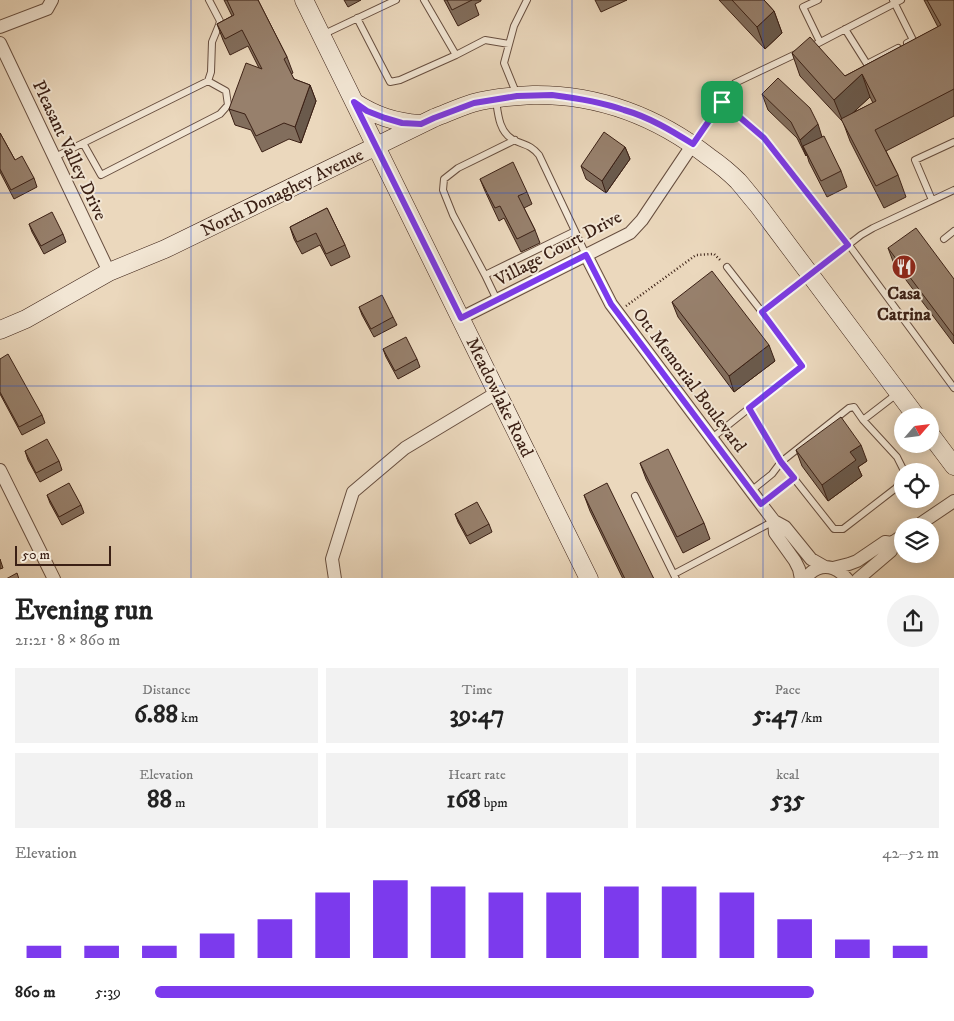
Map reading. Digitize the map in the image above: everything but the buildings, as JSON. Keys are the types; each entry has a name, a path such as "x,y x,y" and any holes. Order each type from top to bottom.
{"street":[{"path":"0,27 48,9 52,0"},
{"name":"Meadowlake Road","path":"304,0 589,578"},
{"name":"Pleasant Valley Drive","path":"0,43 109,272"},
{"name":"North Donaghey Avenue","path":"0,330 26,319 109,272 165,249 434,118 474,103 517,96 552,95 590,100 626,110 666,127 693,144 737,180 758,205 910,408"},
{"path":"354,102 367,111 385,118 402,123 421,124"},
{"name":"Village Court Drive","path":"461,318 630,233 642,220 693,144"},
{"name":"Ott Memorial Boulevard","path":"586,255 611,304 774,521 785,527 811,559 840,571 847,578"},
{"path":"335,578 332,559 353,492 405,448 498,392"},
{"path":"939,446 954,466"},
{"path":"0,470 54,578"},
{"path":"929,518 954,501"},
{"name":"Ott Memorial Boulevard","path":"774,521 774,533 795,561 801,578"},
{"path":"805,578 814,570 857,561 885,542 894,540"},
{"path":"858,578 891,550 894,544"}],"lane":[{"path":"54,157 208,81 211,72 212,42 220,21 209,0"},
{"path":"321,36 396,0"},
{"path":"424,0 456,55"},
{"path":"517,96 504,63 514,26 527,0"},
{"path":"818,0 803,8 820,42"},
{"path":"693,144 735,83 820,42 896,1 913,40 867,64 845,29"},
{"path":"357,18 390,82 400,80 485,40 510,44"},
{"path":"83,143 100,175 220,114 228,105 226,91 208,81"},
{"path":"495,99 498,117 503,130 515,140 534,149 539,155 586,255"},
{"path":"722,102 764,138 848,245 954,388"},
{"path":"497,300 453,215 443,190 444,179 458,168 515,140"},
{"path":"932,200 915,160 954,142"},
{"path":"762,312 848,245 873,228 954,190"},
{"path":"485,276 575,231"},
{"path":"944,239 954,231"},
{"path":"712,438 802,366 727,267"},
{"path":"863,420 899,392"},
{"path":"751,491 772,474 781,462 849,408 854,407 900,463"},
{"path":"749,408 781,462 834,529 843,528 894,490"},
{"path":"761,504 794,478"},
{"path":"635,496 675,576 774,521"}],"path":[{"path":"618,312 696,255 714,254 727,267"}],"place":[{"name":"Casa Catrina","path":"904,267"}],"route":[{"path":"552,95 590,100 626,110 666,127 693,144 722,102 764,138 848,245 762,312 802,366 749,408 781,462 794,478 761,504 611,304 586,255 461,318 354,102 367,111 385,118 402,123 421,124 474,103 517,96 552,95"}]}
